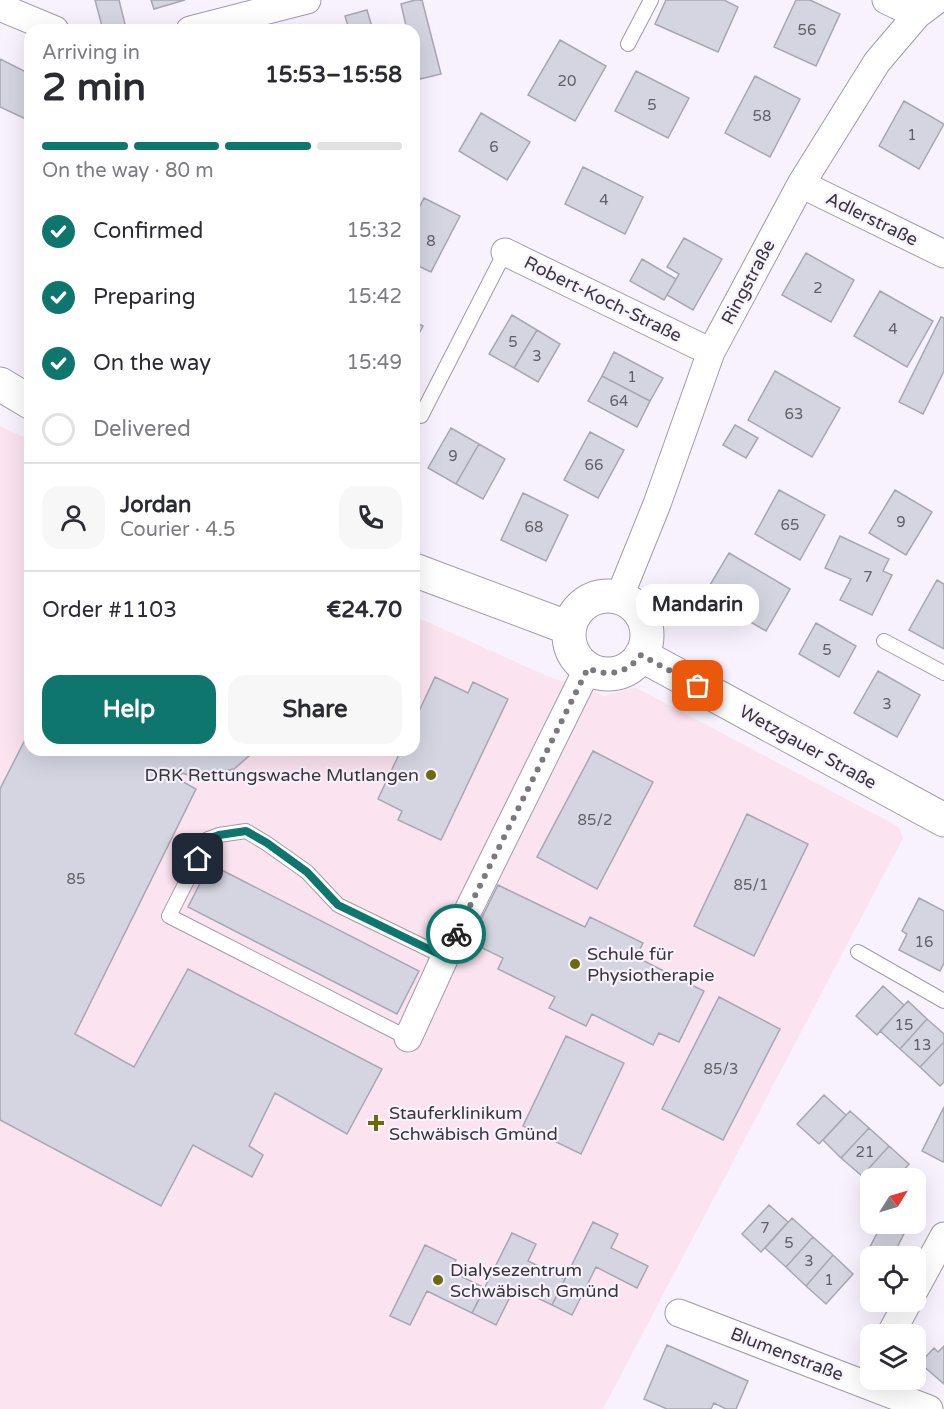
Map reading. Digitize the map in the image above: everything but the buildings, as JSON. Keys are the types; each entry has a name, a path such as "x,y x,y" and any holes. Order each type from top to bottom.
{"street":[{"path":"213,24 307,0"},
{"path":"886,0 927,7"},
{"path":"0,7 41,24"},
{"name":"Ringstraße","path":"619,598 657,504 711,352 801,184 877,62 927,7"},
{"name":"Adlerstraße","path":"801,184 944,254"},
{"name":"Robert-Koch-Straße","path":"505,252 711,352"},
{"path":"0,384 24,398"},
{"path":"420,572 569,628"},
{"path":"606,596 619,598 638,611 644,621 646,644 634,664 623,671 605,674 588,668 578,661 569,640 569,628 574,615 593,599 606,596"},
{"name":"Wetzgauer Straße","path":"641,655 944,820"},
{"path":"408,1038 445,957 588,668"},
{"path":"926,1269 944,1236"},
{"name":"Blumenstraße","path":"679,1312 787,1355 860,1375"},
{"name":"Blumenstraße","path":"892,1390 929,1409"}],"lane":[{"path":"628,44 651,0"},
{"name":"Robert-Koch-Straße","path":"420,416 505,252"},
{"path":"884,641 944,673"},
{"path":"408,1038 169,916 208,839 246,831 307,872 338,905 445,957"},
{"path":"858,952 944,1001"}],"shaded area":[{"name":"Stauferklinikum Schwäbisch Gmünd","path":"0,426 24,437 24,756 420,756 420,619 547,676 604,696 635,687 899,827 903,838 603,1409 0,1409"}],"way so far":[{"path":"456,934 588,668 599,673 611,674 623,671 634,664 641,655 698,686"}],"place":[{"name":"Mandarin","path":"698,686"},
{"name":"DRK Rettungswache Mutlangen","path":"431,775"},
{"name":"Schule für Physiotherapie","path":"575,964"},
{"name":"Stauferklinikum Schwäbisch Gmünd","path":"376,1123"},
{"name":"Dialysezentrum Schwäbisch Gmünd","path":"438,1280"}],"route":[{"path":"198,859 208,839 246,831 307,872 338,905 374,923 445,957 456,934"}]}
